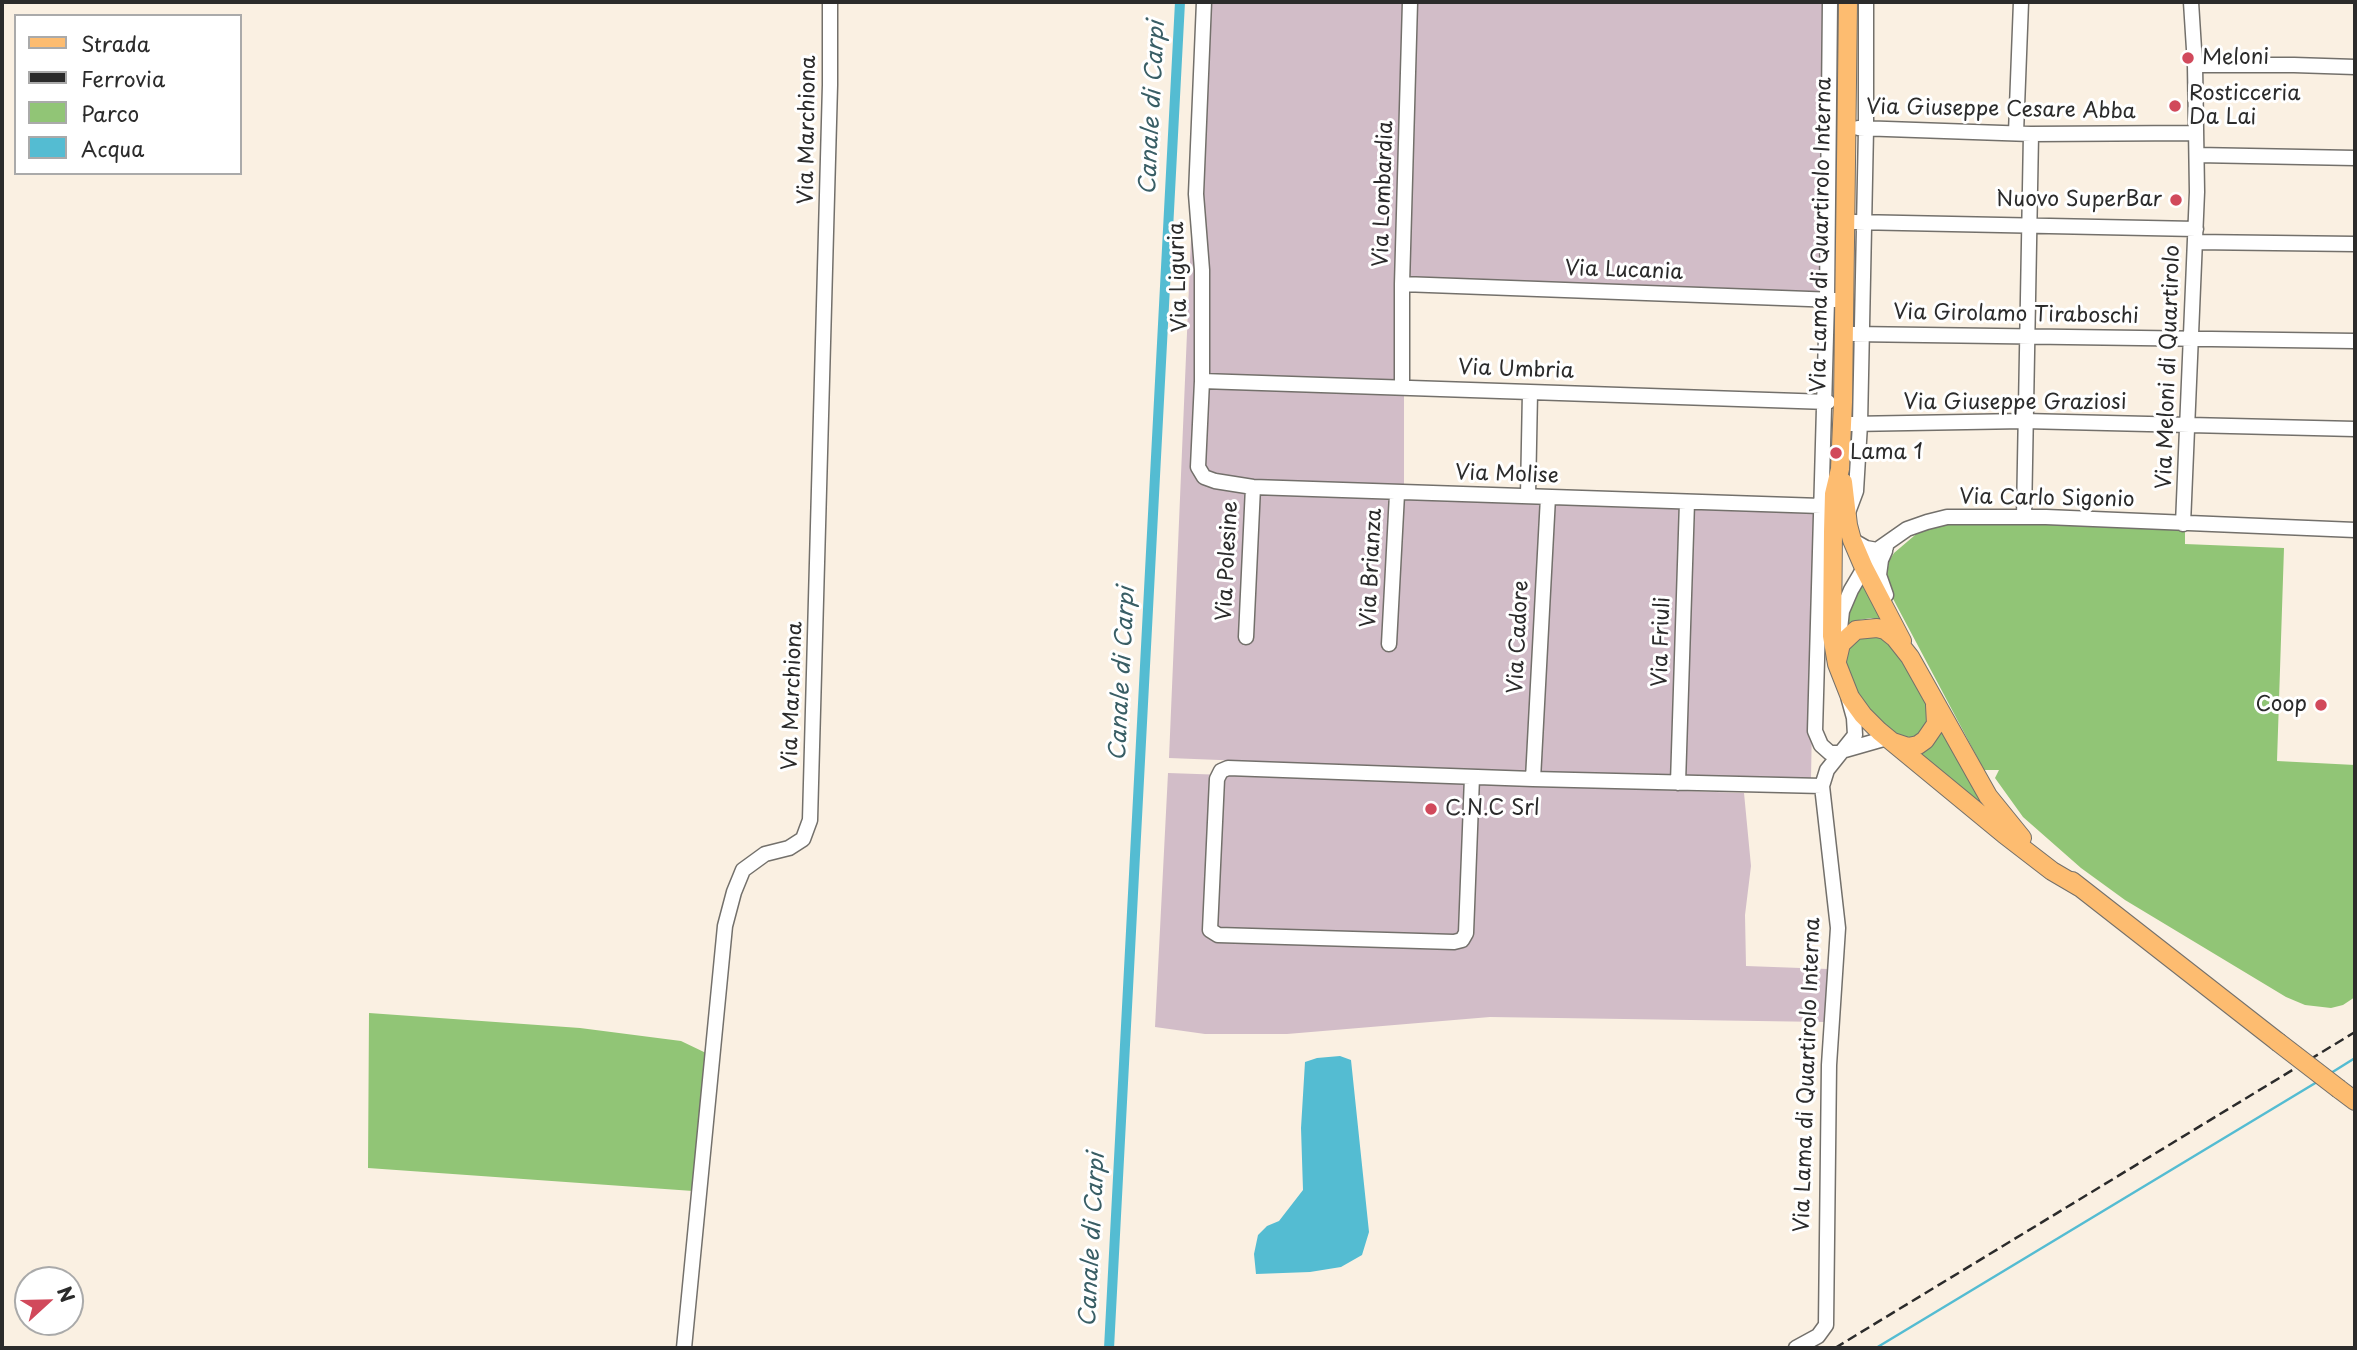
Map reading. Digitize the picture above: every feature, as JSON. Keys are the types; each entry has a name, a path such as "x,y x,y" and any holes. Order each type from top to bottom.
{"main road":[{"name":"Via Lama di Quartirolo Interna","path":"1837,661 1832,636 1834,494 1851,424 1853,334 1836,300 1854,222 1846,128 1848,2"},
{"name":"Via Lama di Quartirolo Interna","path":"1840,469 1852,540 1908,652"},
{"path":"2081,888 2052,871 2004,834 1888,739 1863,715 1846,690 1837,661 1841,644 1847,636 1860,629 1881,629 1908,652 1988,796 2031,848 2355,1101"},
{"path":"1888,739 1908,747 1918,745 1927,738 1937,721 1932,699"}],"street":[{"name":"Via Marchiona","path":"684,1348 725,926 743,870 765,854 789,848 803,839 810,820 830,2"},
{"name":"Via Liguria","path":"1198,467 1202,382 1202,270 1196,194 1204,2"},
{"name":"Via Lombardia","path":"1402,387 1402,284 1410,2"},
{"path":"1830,2 1836,300 1826,402 1815,731 1821,745 1830,753 1888,739"},
{"path":"1853,334 1854,222 1866,129 1866,2"},
{"path":"2021,2 2023,133 2029,224 2024,517"},
{"name":"Via Meloni di Quartirolo","path":"2183,524 2196,236 2197,155 2191,2"},
{"path":"2195,65 2355,68"},
{"name":"Via Giuseppe Cesare Abba","path":"1846,128 2023,133 2196,133"},
{"path":"2197,155 2355,158"},
{"path":"1854,222 2029,224 2355,244"},
{"name":"Via Lucania","path":"1402,284 1836,300"},
{"name":"Via Girolamo Tiraboschi","path":"1853,334 2355,341"},
{"name":"Via Umbria","path":"1202,382 1826,402"},
{"path":"1528,495 1530,392"},
{"name":"Via Giuseppe Graziosi","path":"1851,424 2024,421 2355,429"},
{"path":"1847,516 1856,491 1851,424"},
{"name":"Via Molise","path":"1198,467 1204,477 1253,488 1821,506"},
{"name":"Via Polesine","path":"1246,637 1253,488"},
{"name":"Via Brianza","path":"1389,644 1397,494"},
{"name":"Via Cadore","path":"1532,779 1548,497"},
{"name":"Via Friuli","path":"1678,783 1687,502"},
{"name":"Via Carlo Sigonio","path":"1894,539 1907,529 1947,517 2024,517 2355,530"},
{"path":"1837,661 1842,611 1851,590 1864,568 1894,539"},
{"path":"1852,540 1875,550 1894,539"},
{"path":"1894,539 1881,560 1880,584 1903,632 1908,652"},
{"path":"1472,777 1466,933 1462,940 1454,942 1218,934 1210,930 1217,779 1221,771 1228,768 1822,786 1827,770 1852,741 1856,729 1846,690"},
{"name":"Via Lama di Quartirolo Interna","path":"1796,1348 1818,1336 1826,1325 1829,1065 1838,928 1822,786"}],"shaded area":[{"path":"1201,2 1828,2 1823,295 1404,285 1404,490 1816,503 1811,778 1523,772 1169,758"},
{"path":"1168,773 1744,793 1751,866 1745,915 1746,966 1828,969 1825,1022 1490,1017 1287,1034 1205,1034 1155,1027"}],"green space":[{"path":"1946,521 2185,526 2185,544 2284,548 2277,761 2355,765 2355,997 2343,1005 2331,1008 2305,1005 2286,997 2125,900 2081,868 2023,817 1995,778 1999,770 1984,770 1891,595 1886,579 1889,561 1894,553 1921,530"},
{"path":"1863,576 1889,623 1871,618 1845,626 1847,611"},
{"path":"1874,633 1894,645 1928,705 1930,718 1924,731 1914,738 1900,738 1886,728 1858,696 1849,677 1846,661 1850,644 1855,638"},
{"path":"1941,723 2001,821 1912,752"},
{"path":"369,1013 580,1028 681,1041 706,1053 693,1191 368,1168"}],"water":[{"path":"1340,1056 1351,1060 1369,1232 1362,1255 1341,1267 1310,1272 1256,1274 1254,1254 1258,1235 1267,1226 1279,1221 1303,1190 1301,1128 1305,1062"}],"waterway":[{"name":"Canale di Carpi","path":"1109,1348 1180,2"},
{"path":"2331,1073 2355,1058"},
{"path":"1876,1348 2317,1082"}],"railway":[{"path":"1835,1348 2355,1032"}],"place":[{"name":"Meloni","path":"2188,58"},
{"name":"Rosticceria Da Lai","path":"2175,106"},
{"name":"Nuovo SuperBar","path":"2176,200"},
{"name":"Lama 1","path":"1836,453"},
{"name":"Coop","path":"2321,705"},
{"name":"C.N.C Srl","path":"1431,809"}]}
